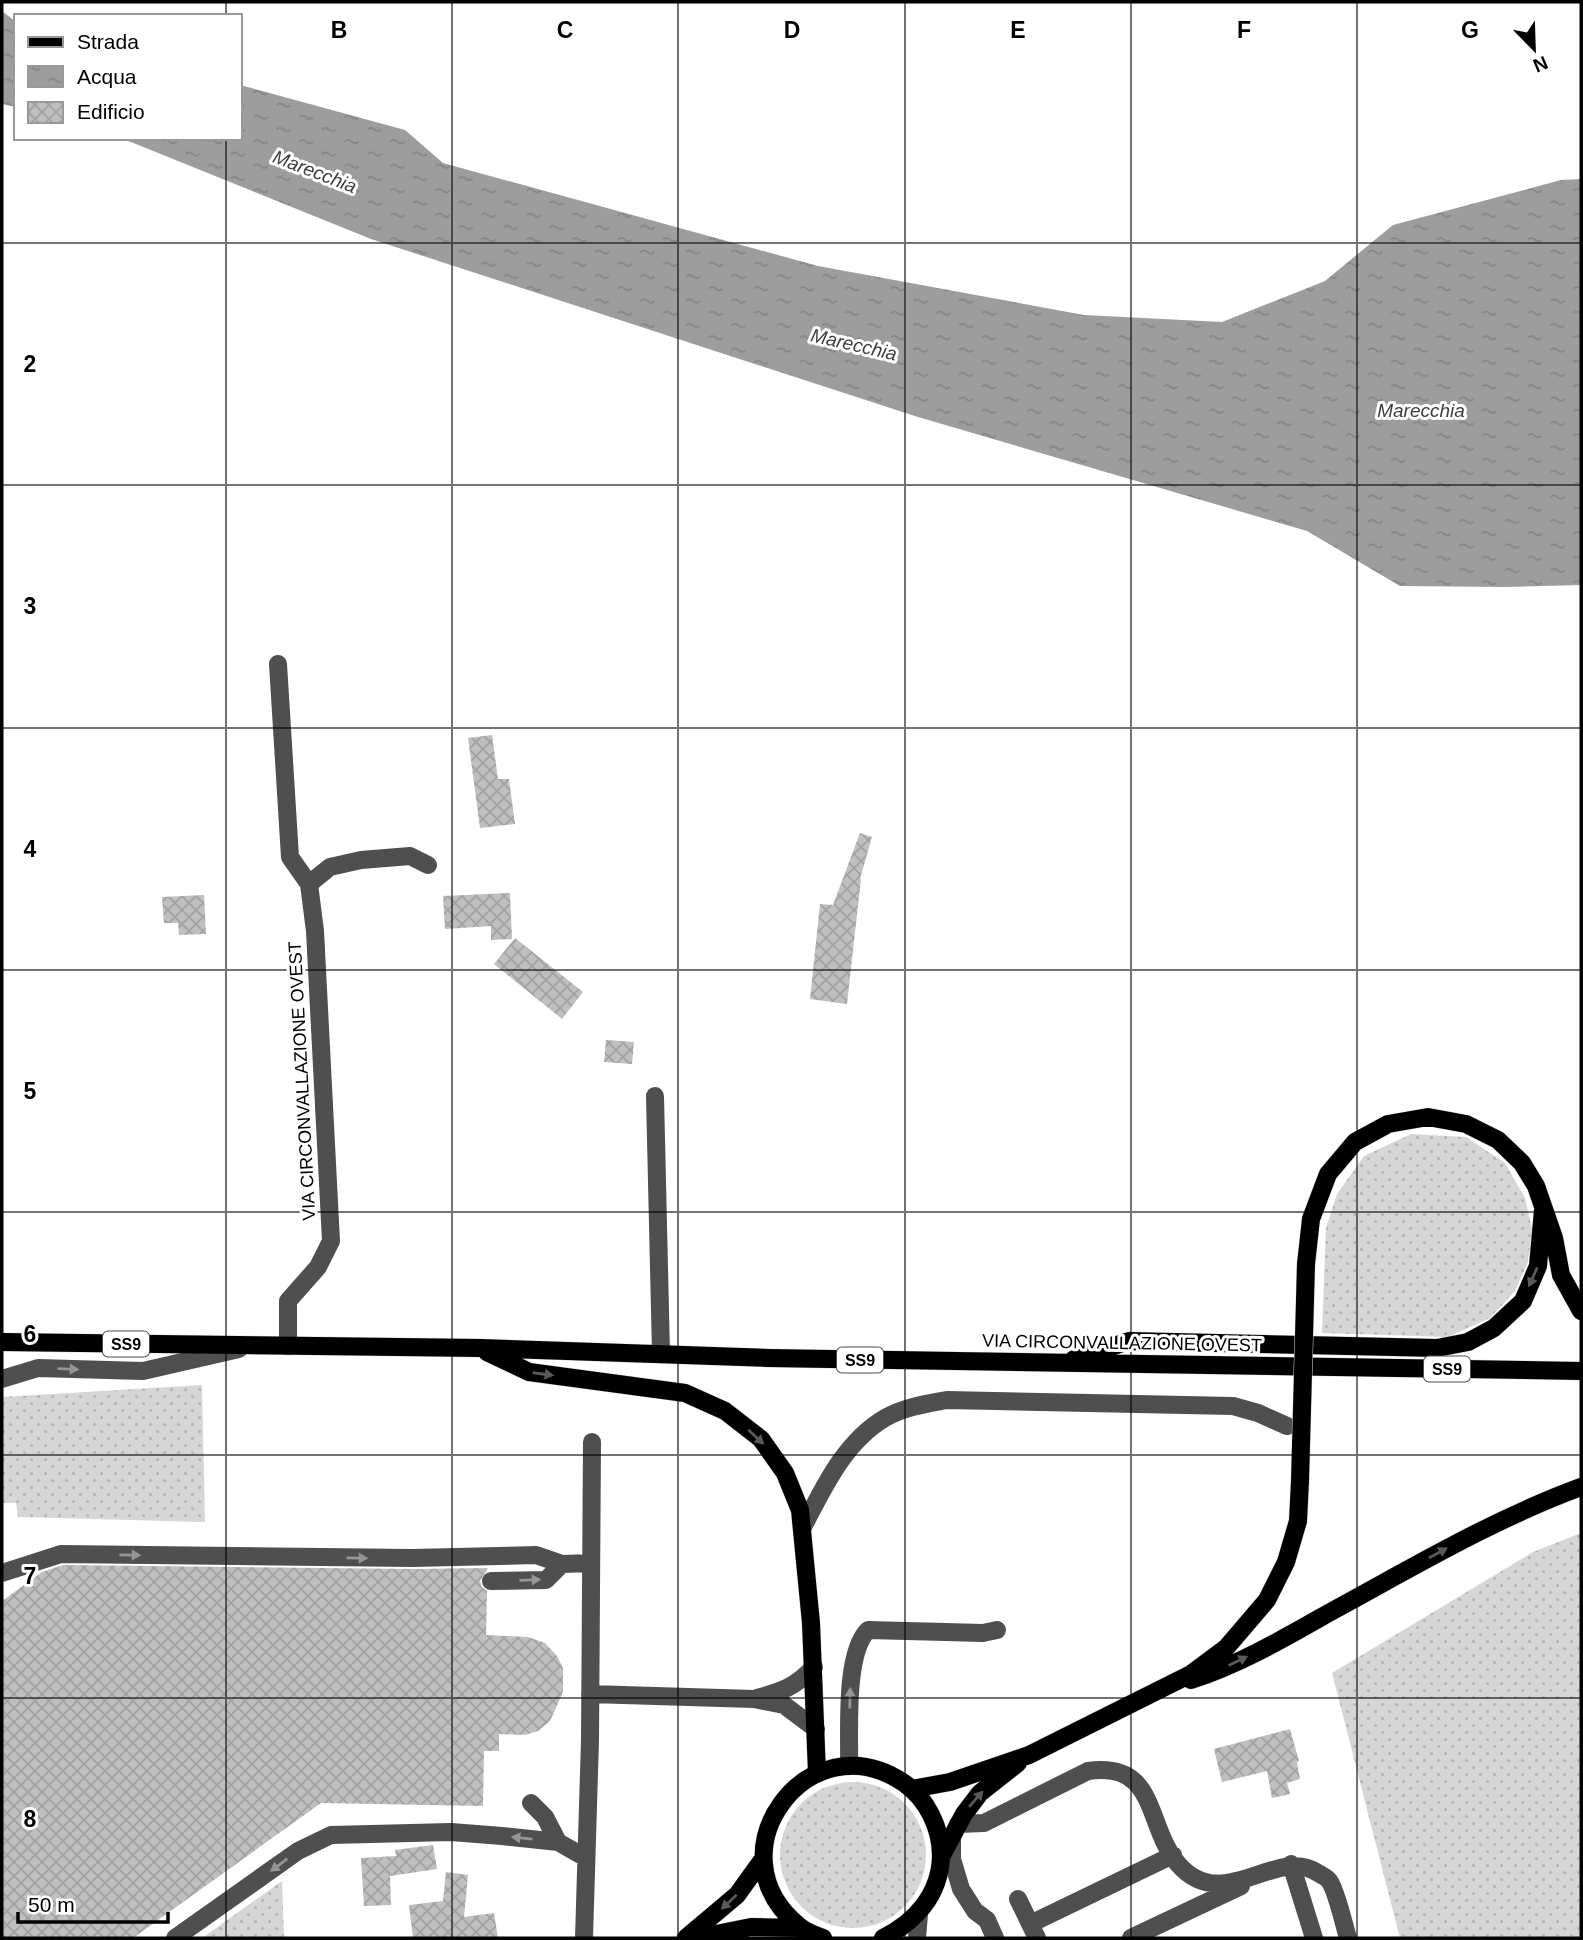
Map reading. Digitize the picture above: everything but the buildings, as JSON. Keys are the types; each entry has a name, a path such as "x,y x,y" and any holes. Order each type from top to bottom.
{"main road":[{"path":"912,1789 950,1783 1029,1755 1191,1674 1226,1648 1267,1600 1286,1562 1298,1521 1306,1265 1311,1219 1328,1174 1354,1142 1388,1124 1428,1117 1466,1124 1498,1140 1522,1163 1536,1186 1554,1238 1561,1275 1581,1311"},
{"path":"1059,1364 1129,1341 1437,1348 1468,1342 1494,1328 1523,1301 1538,1266 1543,1210"},
{"name":"VIA CIRCONVALLAZIONE OVEST","path":"2,1342 661,1353 768,1359 1581,1371"},
{"path":"480,1349 529,1372 685,1393 725,1411 761,1440 785,1473 800,1510 814,1667 817,1773"},
{"path":"1151,1693 1214,1673 1267,1647 1461,1540 1552,1498 1581,1488"},
{"path":"941,1857 980,1793 1029,1755"},
{"path":"823,1938 801,1928 781,1909 768,1885 763,1859 766,1832 777,1808 794,1788 817,1773 849,1766 872,1768 893,1776 912,1789 928,1809 938,1832 941,1857 935,1888 919,1914 902,1929 883,1938"},
{"path":"686,1938 737,1895 763,1859"},
{"path":"696,1938 751,1927 801,1928"}],"street":[{"name":"VIA CIRCONVALLAZIONE OVEST","path":"278,664 290,857 309,884 315,931 331,1241 318,1267 288,1301 288,1346"},
{"path":"309,884 330,867 361,860 410,856 428,865"},
{"path":"656,1096 661,1353"},
{"path":"2,1379 38,1368 142,1371 250,1346"},
{"path":"802,1529 828,1478 851,1447 884,1419 913,1406 947,1400 1233,1406 1258,1413 1287,1426"},
{"path":"592,1442 585,1930 598,1938"},
{"path":"2,1573 61,1554 412,1559 536,1555 562,1563 591,1563"},
{"path":"491,1581 546,1580 562,1563"},
{"path":"849,1766 851,1678 862,1636 868,1630 983,1633 997,1630"},
{"path":"754,1699 789,1689 814,1667"},
{"path":"590,1694 754,1699 784,1705 816,1729"},
{"path":"995,1938 986,1920 975,1910 961,1889 953,1859 955,1832 984,1823 1088,1771 1106,1768 1125,1773 1141,1787 1162,1838 1179,1865 1201,1880 1222,1884 1272,1871"},
{"path":"531,1803 545,1817 558,1842"},
{"path":"288,1843 331,1835 451,1832 558,1842 586,1858"},
{"path":"175,1938 298,1851 331,1835"},
{"path":"1018,1899 1033,1931 1173,1855"},
{"path":"1291,1864 1308,1936"},
{"path":"1131,1938 1291,1864 1309,1867 1330,1881 1348,1938"},
{"path":"917,1938 919,1914"}],"shaded area":[{"path":"1411,1134 1466,1137 1505,1163 1525,1198 1532,1229 1528,1262 1515,1291 1490,1318 1448,1337 1322,1333 1326,1228 1337,1194 1364,1156"},
{"path":"202,1385 205,1522 18,1517 16,1503 2,1503 2,1397"},
{"path":"1581,1533 1581,1938 1400,1938 1332,1673 1533,1552"},
{"path":"853,1782 881,1787 905,1803 921,1827 926,1855 921,1883 905,1907 881,1923 853,1928 825,1923 801,1907 785,1883 780,1855 785,1827 801,1803 825,1787"},
{"path":"282,1881 284,1938 202,1938"}],"water":[{"path":"2,11 14,20 14,107 2,104"},
{"name":"Marecchia","path":"242,86 405,130 443,163 818,266 1084,315 1222,322 1325,281 1393,225 1561,180 1581,179 1581,585 1400,586 1307,531 918,417 371,239 126,140 242,140"}]}
